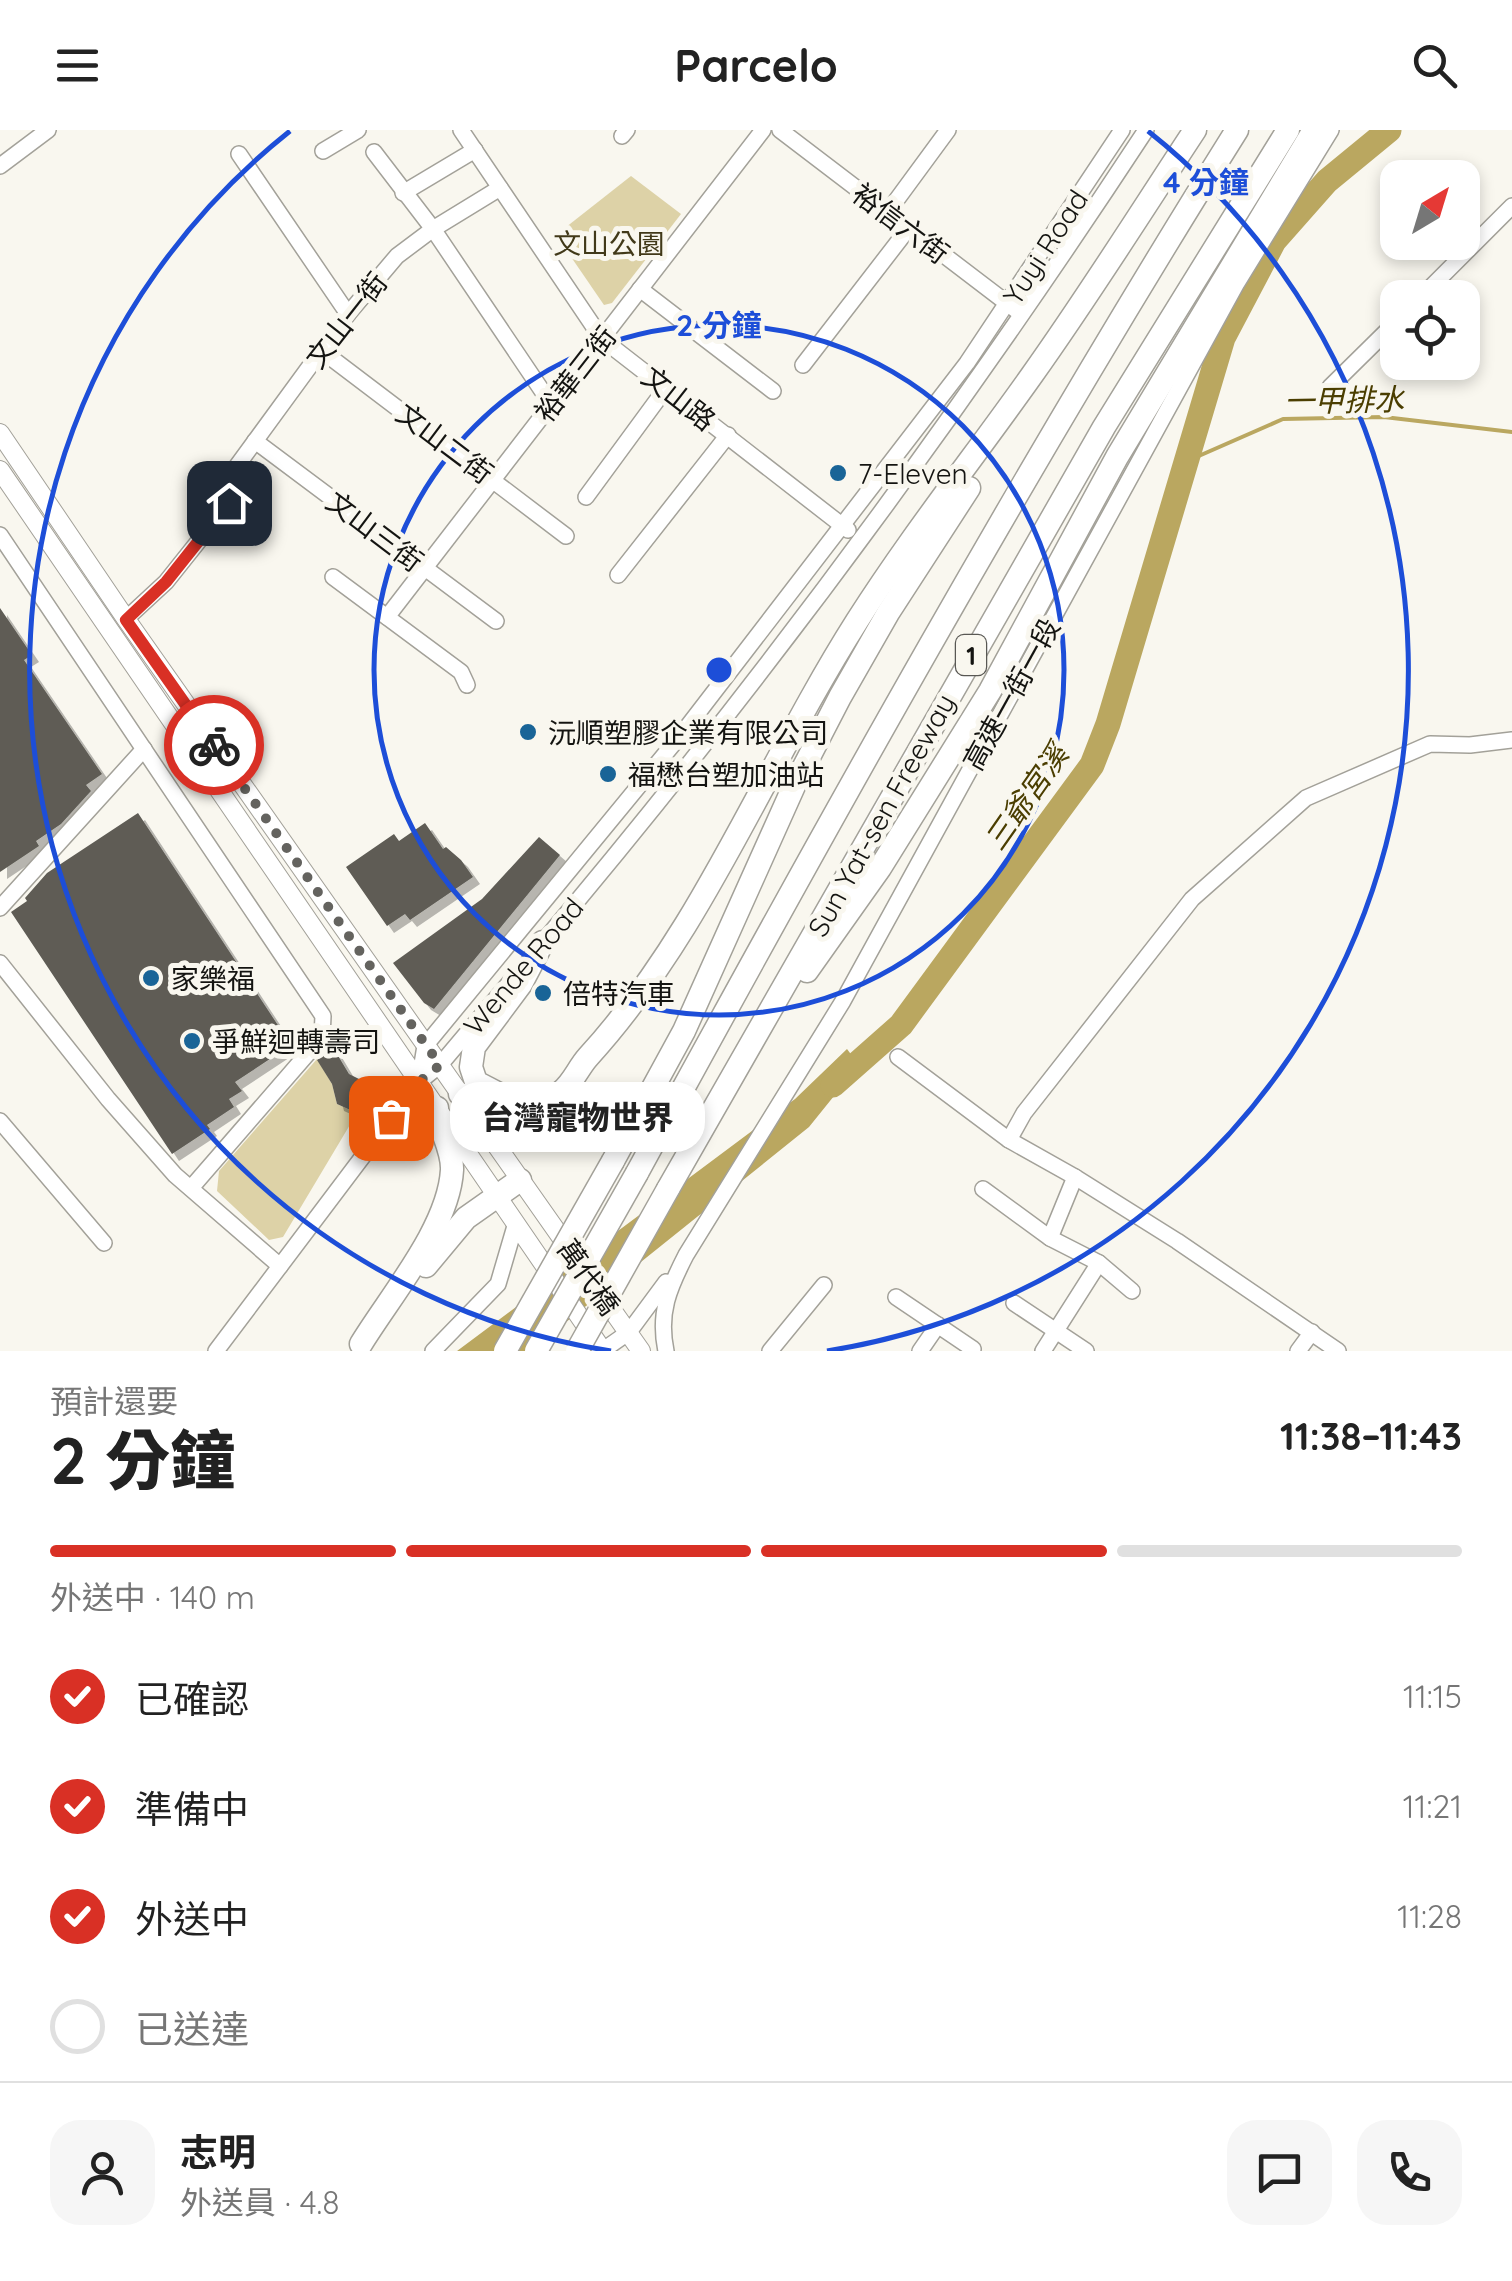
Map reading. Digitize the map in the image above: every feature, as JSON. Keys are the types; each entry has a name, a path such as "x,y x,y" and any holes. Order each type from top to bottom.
{"highway":[{"path":"460,1094 500,1106 527,1107 563,1090 618,1024 684,924 857,620 1035,372 1195,130"},
{"name":"Sun Yat-sen Freeway","path":"536,1351 976,564 1075,392 1237,130"},
{"name":"Sun Yat-sen Freeway","path":"594,1348 668,1189 722,1093 1104,427 1288,130"},
{"path":"722,1093 880,868 990,692 1118,457 1314,130"},
{"path":"506,1351 692,1015 794,786 840,697 888,613 975,478 1035,372"},
{"path":"543,942 520,984 474,1047 470,1060 473,1077 480,1086 498,1095 526,1096 547,1090 580,1066"},
{"path":"360,1347 426,1246 447,1195 452,1167 437,1108"},
{"path":"360,1347 466,1218 520,1180"}],"main road":[{"name":"萬代橋","path":"0,433 126,620 641,1351"},
{"name":"萬代橋","path":"0,470 437,1108 594,1348"}],"street":[{"path":"1,162 48,130"},
{"path":"323,152 358,130"},
{"name":"文山路","path":"461,130 602,338 859,539"},
{"name":"裕華三街","path":"387,617 763,130"},
{"name":"裕信六街","path":"780,130 1024,315"},
{"path":"887,212 948,130"},
{"name":"Yuyi Road","path":"967,363 1122,130"},
{"name":"Yuyi Road","path":"992,361 1146,130"},
{"name":"高速一街一段","path":"666,1351 662,1312 668,1289 686,1255 843,1001 1237,282 1331,130"},
{"path":"403,193 475,150"},
{"path":"374,152 432,229 551,404"},
{"path":"239,154 348,314"},
{"name":"文山一街","path":"223,484 348,314 397,256 432,229 500,188"},
{"path":"1438,280 1512,206"},
{"path":"802,365 908,229"},
{"path":"640,290 774,391"},
{"path":"1330,387 1380,338"},
{"name":"文山二街","path":"322,351 566,536"},
{"name":"Wende Road","path":"419,1082 440,1065 704,748 992,361"},
{"name":"Wende Road","path":"419,1082 425,1046 684,731 967,363"},
{"path":"586,497 666,388"},
{"path":"618,575 728,435"},
{"name":"文山三街","path":"256,440 496,621"},
{"path":"126,620 166,582 229,503"},
{"path":"0,535 324,1016 322,1037 191,1188"},
{"path":"333,576 461,672 468,685"},
{"path":"1009,1140 1024,1113 1192,899 1306,798 1430,744 1470,746 1512,740"},
{"path":"0,908 144,749"},
{"path":"0,963 108,1098 176,1175 280,1266"},
{"path":"898,1057 1009,1140 1075,1177 1338,1351"},
{"path":"216,1351 419,1082"},
{"path":"0,1120 104,1243"},
{"path":"1050,1238 1075,1177"},
{"path":"983,1189 1050,1238 1100,1263 1132,1291"},
{"path":"433,1351 498,1284 515,1226"},
{"name":"高速一街一段","path":"594,1348 629,1332 686,1255"},
{"path":"1044,1351 1100,1263"},
{"path":"770,1351 824,1285"},
{"path":"896,1297 973,1348 971,1351"},
{"path":"1014,1304 1086,1351"},
{"path":"920,1351 938,1325"},
{"path":"1298,1351 1312,1332"}],"green space":[{"name":"文山公園","path":"631,176 681,214 612,303 604,305 556,235"},
{"path":"317,1059 332,1084 337,1104 357,1113 283,1237 269,1240 217,1191 219,1171"}],"shaded area":[{"path":"847,1049 859,1065 809,1127 530,1351 457,1351 795,1099"}],"building":[{"path":"0,608 32,655 24,660 102,774 86,785 91,791 61,824 36,841 39,846 0,872"},
{"name":"家樂福","path":"138,813 291,1045 235,1082 242,1091 229,1099 234,1107 207,1125 210,1129 172,1154 11,912 27,901 25,898 47,873"},
{"path":"425,823 443,849 446,847 461,860 473,877 410,920 405,914 387,926 346,867 394,834 399,841"},
{"path":"539,837 560,855 434,1009 424,1003 393,963 482,899"},
{"path":"334,1049 349,1074 367,1083 371,1102 357,1113 337,1104 332,1084 317,1060"}],"waterway":[{"name":"三爺宮溪","path":"833,1085 901,1025 1092,765 1108,724 1223,338 1274,241 1327,181 1389,130"},
{"name":"一甲排水","path":"1185,462 1283,419 1384,417 1512,432"}],"way so far":[{"path":"214,745 440,1065 419,1082 391,1118"}],"place":[{"name":"7-Eleven","path":"838,473"},
{"name":"沅順塑膠企業有限公司","path":"528,732"},
{"name":"福懋台塑加油站","path":"608,774"},
{"name":"家樂福","path":"151,978"},
{"name":"倍特汽車","path":"543,993"},
{"name":"爭鮮迴轉壽司","path":"192,1041"},
{"name":"台灣寵物世界","path":"391,1118"}],"route":[{"path":"214,745 126,620 166,582 229,503"}]}
